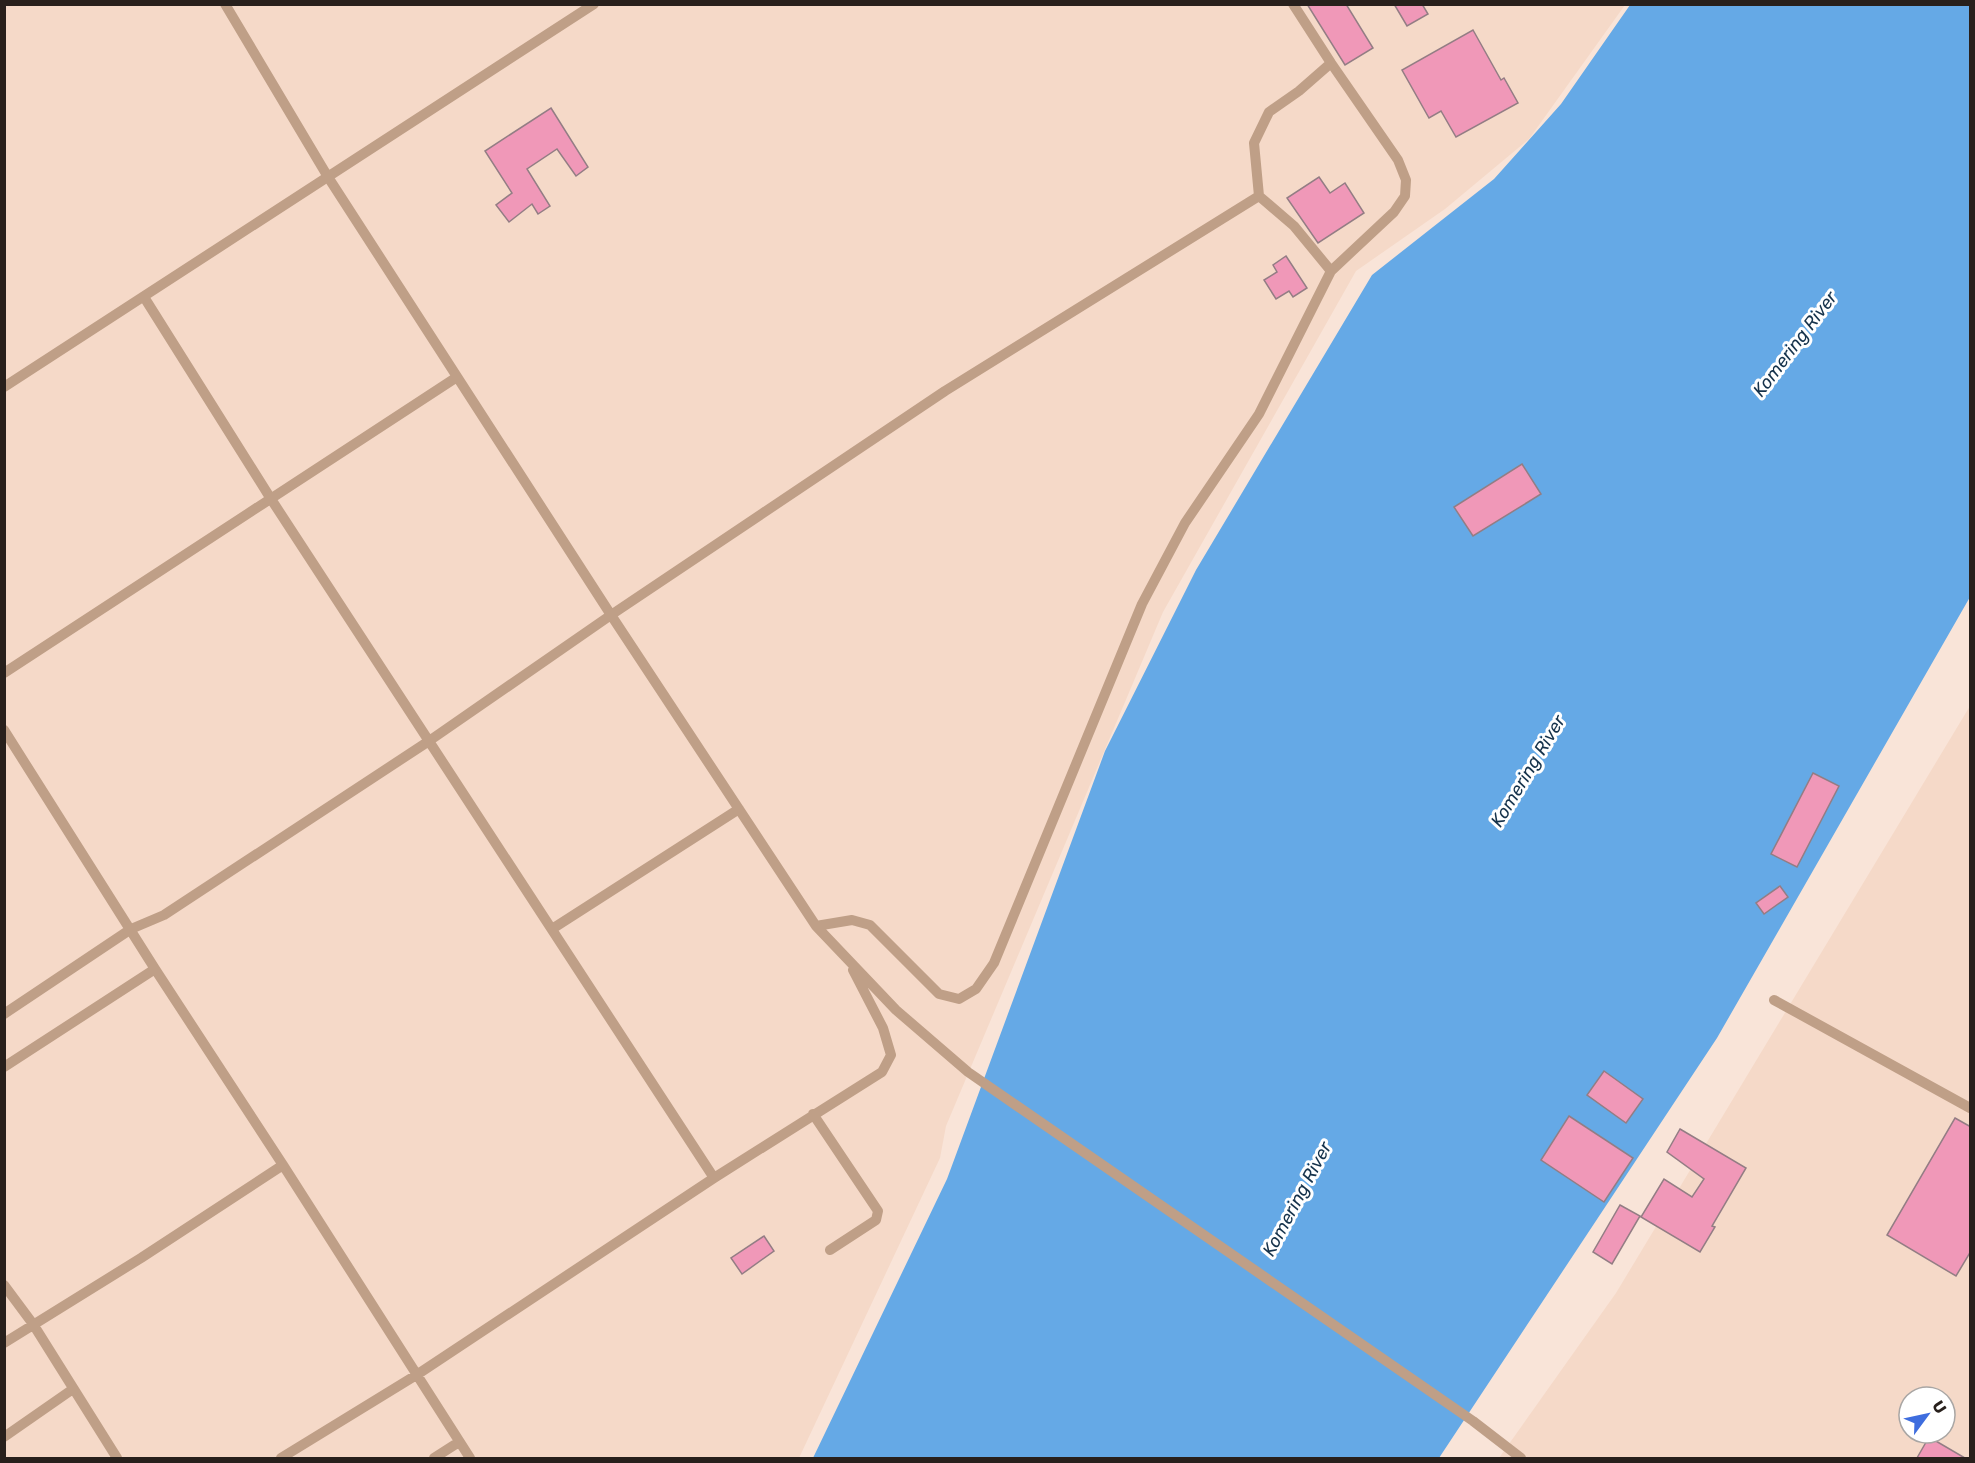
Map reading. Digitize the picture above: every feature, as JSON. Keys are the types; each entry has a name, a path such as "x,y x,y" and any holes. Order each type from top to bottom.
{"lane":[{"path":"225,4 328,177 611,615 816,926 896,1010 968,1072 1473,1421 1521,1458"},
{"path":"4,387 594,4"},
{"path":"816,926 852,920 870,925 939,994 959,999 976,989 994,963 1142,604 1185,523 1259,414 1331,271 1394,212 1406,196 1406,180 1398,160 1330,63 1293,4"},
{"path":"1330,63 1299,91 1269,112 1254,143 1259,196 1294,226 1331,271"},
{"path":"4,1014 131,929 164,915 429,741 611,615 945,391 1259,196"},
{"path":"144,297 271,499 714,1178"},
{"path":"4,672 457,376"},
{"path":"4,730 470,1458"},
{"path":"552,929 739,809"},
{"path":"281,1458 418,1374 714,1178 882,1072 891,1055 884,1028 847,958"},
{"path":"4,1067 155,969"},
{"path":"1774,1000 1971,1108"},
{"path":"813,1114 878,1211 876,1220 830,1250"},
{"path":"4,1343 141,1258 283,1165"},
{"path":"4,1286 33,1324 117,1458"},
{"path":"4,1437 73,1389"},
{"path":"434,1458 459,1442"}],"shaded area":[{"path":"5,5 1625,5 1529,139 1445,209 1356,271 1163,612 946,1126 940,1158 799,1458 5,1458"},
{"path":"1970,706 1970,1458 1499,1458 1616,1293"}],"water":[{"name":"Komering River","path":"1630,5 1970,5 1970,597 1717,1038 1439,1458 813,1458 947,1179 1105,751 1196,570 1372,275 1494,179 1561,104"}],"building":[{"path":"1307,4 1346,4 1373,48 1345,65"},
{"path":"1394,4 1422,4 1428,14 1407,26"},
{"path":"1473,30 1501,80 1504,78 1518,103 1456,137 1441,111 1429,118 1402,70"},
{"path":"551,108 588,167 576,176 557,149 527,169 550,206 538,214 532,204 509,222 496,205 512,193 485,151"},
{"path":"1319,177 1330,193 1345,183 1364,213 1318,243 1287,198"},
{"path":"1286,256 1307,288 1293,297 1289,291 1276,299 1264,280 1277,272 1273,265"},
{"path":"1522,464 1541,494 1473,536 1454,507"},
{"path":"1813,773 1839,786 1797,867 1771,854"},
{"path":"1780,886 1788,897 1764,914 1756,903"},
{"path":"1604,1071 1643,1099 1626,1123 1587,1095"},
{"path":"1569,1116 1633,1158 1604,1202 1541,1160"},
{"path":"1955,1118 1971,1127 1971,1251 1956,1276 1887,1235"},
{"path":"1680,1129 1746,1168 1712,1226 1715,1227 1700,1252 1641,1217 1664,1179 1692,1197 1704,1179 1667,1152"},
{"path":"1620,1205 1640,1216 1612,1264 1593,1252"},
{"path":"764,1236 774,1251 742,1274 731,1258"},
{"path":"1924,1445 1943,1445 1965,1458 1917,1458"}]}
